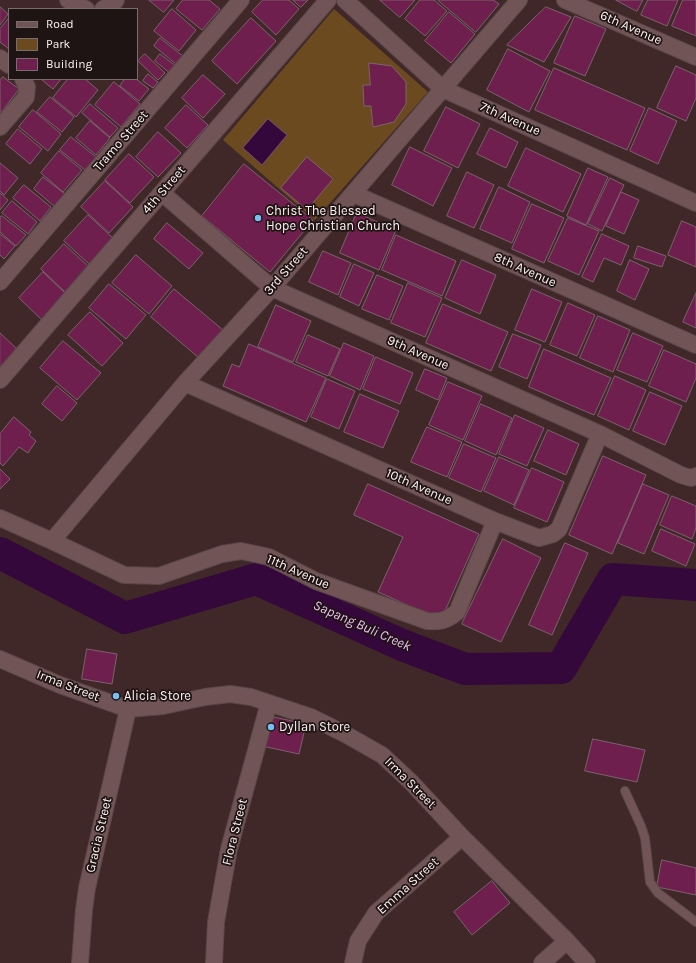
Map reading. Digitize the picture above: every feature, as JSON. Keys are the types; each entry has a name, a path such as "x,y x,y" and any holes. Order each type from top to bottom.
{"street":[{"path":"68,0 84,8"},
{"path":"104,8 116,0"},
{"name":"Tramo Street","path":"0,282 241,0"},
{"name":"4th Street","path":"0,380 328,0"},
{"name":"7th Avenue","path":"346,0 443,89 696,203"},
{"name":"3rd Street","path":"52,540 185,383 272,288 354,194 519,0"},
{"name":"6th Avenue","path":"565,0 696,57"},
{"path":"0,58 8,64"},
{"path":"0,127 26,97 27,87 24,80"},
{"name":"9th Avenue","path":"162,193 272,288 600,434 681,475 691,478 696,476"},
{"name":"8th Avenue","path":"354,194 696,345"},
{"name":"10th Avenue","path":"185,383 496,521 539,538 553,534 559,529 600,434"},
{"name":"11th Avenue","path":"0,518 52,540 124,575 159,576 222,554 241,551 269,557 316,581 427,621 437,622 448,619 457,612 496,521"},
{"name":"Irma Street","path":"0,659 60,685 128,709 163,706 205,697 230,694 251,697 311,717 382,754 587,963"},
{"name":"Flora Street","path":"214,963 216,922 229,849 269,703"},
{"name":"Gracia Street","path":"80,963 87,888 128,709"},
{"name":"Emma Street","path":"353,963 358,941 376,913 462,837"},
{"path":"542,963 567,941"}],"lane":[{"path":"625,791 642,826 645,838 650,882 658,893 696,922"}],"green space":[{"path":"334,9 428,92 315,220 223,140"}],"shaded area":[{"path":"268,119 287,135 262,165 243,148"}],"building":[{"path":"149,0 174,0 164,12"},
{"path":"183,0 209,0 220,9 202,30 176,9"},
{"path":"263,0 289,0 299,9 276,35 252,12"},
{"path":"293,0 308,0 301,7"},
{"path":"380,0 415,0 400,17"},
{"path":"420,0 434,0 447,11 425,36 405,19"},
{"path":"438,0 493,0 499,4 476,32"},
{"path":"616,0 643,0 637,11"},
{"path":"648,0 678,0 667,26 641,15"},
{"path":"683,0 696,0 696,36 672,26"},
{"path":"0,7 8,14 0,25"},
{"path":"546,7 571,17 544,62 507,45"},
{"path":"172,9 196,30 179,51 154,31"},
{"path":"449,12 475,34 451,63 425,41"},
{"path":"575,16 606,29 585,76 554,63"},
{"path":"251,18 276,41 237,84 212,61"},
{"path":"8,19 8,48 0,42 0,29"},
{"path":"160,38 184,57 177,65 154,46"},
{"path":"508,49 550,71 529,112 487,90"},
{"path":"145,54 165,73 158,80 138,61"},
{"path":"160,54 177,67 171,74 155,61"},
{"path":"369,63 392,66 406,82 406,104 394,122 373,127 371,106 364,106 363,85 370,85"},
{"path":"676,66 696,75 696,98 686,121 657,108"},
{"path":"554,68 645,108 627,150 535,110"},
{"path":"148,74 158,82 153,88 143,81"},
{"path":"203,75 225,94 203,118 182,98"},
{"path":"3,77 19,89 0,114 0,81"},
{"path":"42,80 60,80 53,89"},
{"path":"67,80 86,80 98,90 76,117 53,98"},
{"path":"124,80 137,80 149,89 139,101 120,86"},
{"path":"114,82 140,104 121,127 95,105"},
{"path":"50,97 74,117 62,132 37,112"},
{"path":"90,104 118,128 110,137 82,113"},
{"path":"186,105 208,125 187,148 165,128"},
{"path":"446,107 480,124 458,168 424,151"},
{"path":"649,108 677,121 658,164 630,151"},
{"path":"33,110 61,134 48,151 19,127"},
{"path":"90,121 110,138 96,155 76,138"},
{"path":"490,128 518,142 506,168 477,154"},
{"path":"18,129 42,149 30,164 6,144"},
{"path":"158,132 181,153 158,177 136,157"},
{"path":"71,137 96,157 85,170 60,150"},
{"path":"410,147 452,168 433,206 392,185"},
{"path":"526,148 581,174 563,212 508,186"},
{"path":"59,151 82,170 63,192 41,173"},
{"path":"129,154 154,177 130,203 105,180"},
{"path":"307,157 333,179 307,210 281,188"},
{"path":"0,163 18,178 4,195 0,191"},
{"name":"Christ The Blessed Hope Christian Church","path":"244,164 313,220 270,272 202,216"},
{"path":"588,168 608,177 586,225 567,216"},
{"path":"467,172 494,185 474,228 447,216"},
{"path":"43,177 65,194 55,207 34,189"},
{"path":"610,178 624,185 602,231 588,224"},
{"path":"105,181 133,207 109,233 81,207"},
{"path":"24,185 51,207 40,221 13,198"},
{"path":"499,187 530,202 512,243 480,229"},
{"path":"621,192 639,200 624,234 606,226"},
{"path":"0,193 8,200 0,210"},
{"path":"12,201 37,222 28,234 2,213"},
{"path":"532,204 564,218 544,263 512,249"},
{"path":"357,213 396,230 379,270 340,253"},
{"path":"88,215 114,239 90,265 64,241"},
{"path":"2,216 26,235 16,246 0,232 0,217"},
{"path":"568,218 599,231 579,275 548,261"},
{"path":"682,221 696,227 696,267 668,255"},
{"path":"167,223 203,253 189,269 154,239"},
{"path":"0,234 15,246 4,259 0,255"},
{"path":"602,234 629,246 621,265 604,258 593,282 582,277"},
{"path":"396,235 456,261 442,296 382,270"},
{"path":"64,244 88,266 65,292 41,269"},
{"path":"638,246 666,256 662,267 634,258"},
{"path":"323,251 351,263 338,295 309,282"},
{"path":"136,255 172,286 149,314 112,283"},
{"path":"462,260 496,275 480,314 445,298"},
{"path":"630,260 649,269 635,300 617,291"},
{"path":"354,264 374,273 359,306 340,297"},
{"path":"43,272 66,294 42,320 19,298"},
{"path":"377,275 403,286 389,320 362,309"},
{"path":"408,283 442,298 425,337 391,323"},
{"path":"109,284 146,315 126,339 89,308"},
{"path":"174,289 223,330 199,358 151,317"},
{"path":"532,289 562,302 545,342 515,330"},
{"path":"696,293 696,328 683,322"},
{"path":"568,303 595,315 577,356 550,345"},
{"path":"443,304 508,332 491,371 426,343"},
{"path":"276,305 311,321 293,362 258,347"},
{"path":"90,312 123,343 102,366 68,335"},
{"path":"598,316 630,330 613,372 580,358"},
{"path":"0,333 17,349 0,367"},
{"path":"633,333 663,346 647,382 617,370"},
{"path":"513,334 541,345 527,379 499,367"},
{"path":"308,335 340,349 328,376 296,362"},
{"path":"63,341 101,373 77,400 40,368"},
{"path":"344,343 374,356 360,390 330,376"},
{"path":"249,344 326,378 306,422 223,386 232,364 239,367"},
{"path":"544,349 611,378 594,415 529,387"},
{"path":"664,350 696,364 696,378 686,402 649,386"},
{"path":"376,357 413,373 400,404 363,389"},
{"path":"425,369 447,378 438,400 416,390"},
{"path":"615,376 646,390 629,430 598,416"},
{"path":"327,379 355,391 339,429 311,417"},
{"path":"448,382 482,396 463,440 429,425"},
{"path":"57,386 77,403 62,421 42,404"},
{"path":"650,392 682,406 665,445 633,431"},
{"path":"360,394 399,411 383,448 344,432"},
{"path":"481,404 512,418 496,455 465,441"},
{"path":"515,415 544,428 527,466 499,454"},
{"path":"14,417 31,432 29,435 36,441 28,453 19,447 3,466 0,463 0,434"},
{"path":"427,427 462,442 447,477 411,462"},
{"path":"548,430 579,444 566,475 534,461"},
{"path":"464,444 496,458 481,492 449,478"},
{"path":"603,456 646,475 612,554 569,535"},
{"path":"499,457 529,470 514,505 484,491"},
{"path":"532,468 564,482 547,522 514,508"},
{"path":"0,469 10,479 0,489"},
{"path":"368,484 479,534 441,620 378,592 403,537 354,515"},
{"path":"643,484 669,495 644,554 618,543"},
{"path":"672,496 696,506 696,528 692,539 660,525"},
{"path":"661,529 695,544 686,566 652,551"},
{"path":"503,539 541,558 501,642 462,624"},
{"path":"565,543 588,553 552,635 529,625"},
{"path":"87,649 117,654 112,684 82,679"},
{"path":"269,716 306,724 299,754 262,746"},
{"path":"593,739 645,750 637,782 585,771"},
{"path":"662,860 696,868 696,895 657,887"},
{"path":"492,881 510,903 472,935 454,912"}],"waterway":[{"name":"Sapang Buli Creek","path":"0,553 125,618 256,579 402,645 465,669 561,668 613,579 696,585"}],"place":[{"name":"Christ The Blessed Hope Christian Church","path":"258,218"},
{"name":"Alicia Store","path":"116,696"},
{"name":"Dyllan Store","path":"271,727"}]}
